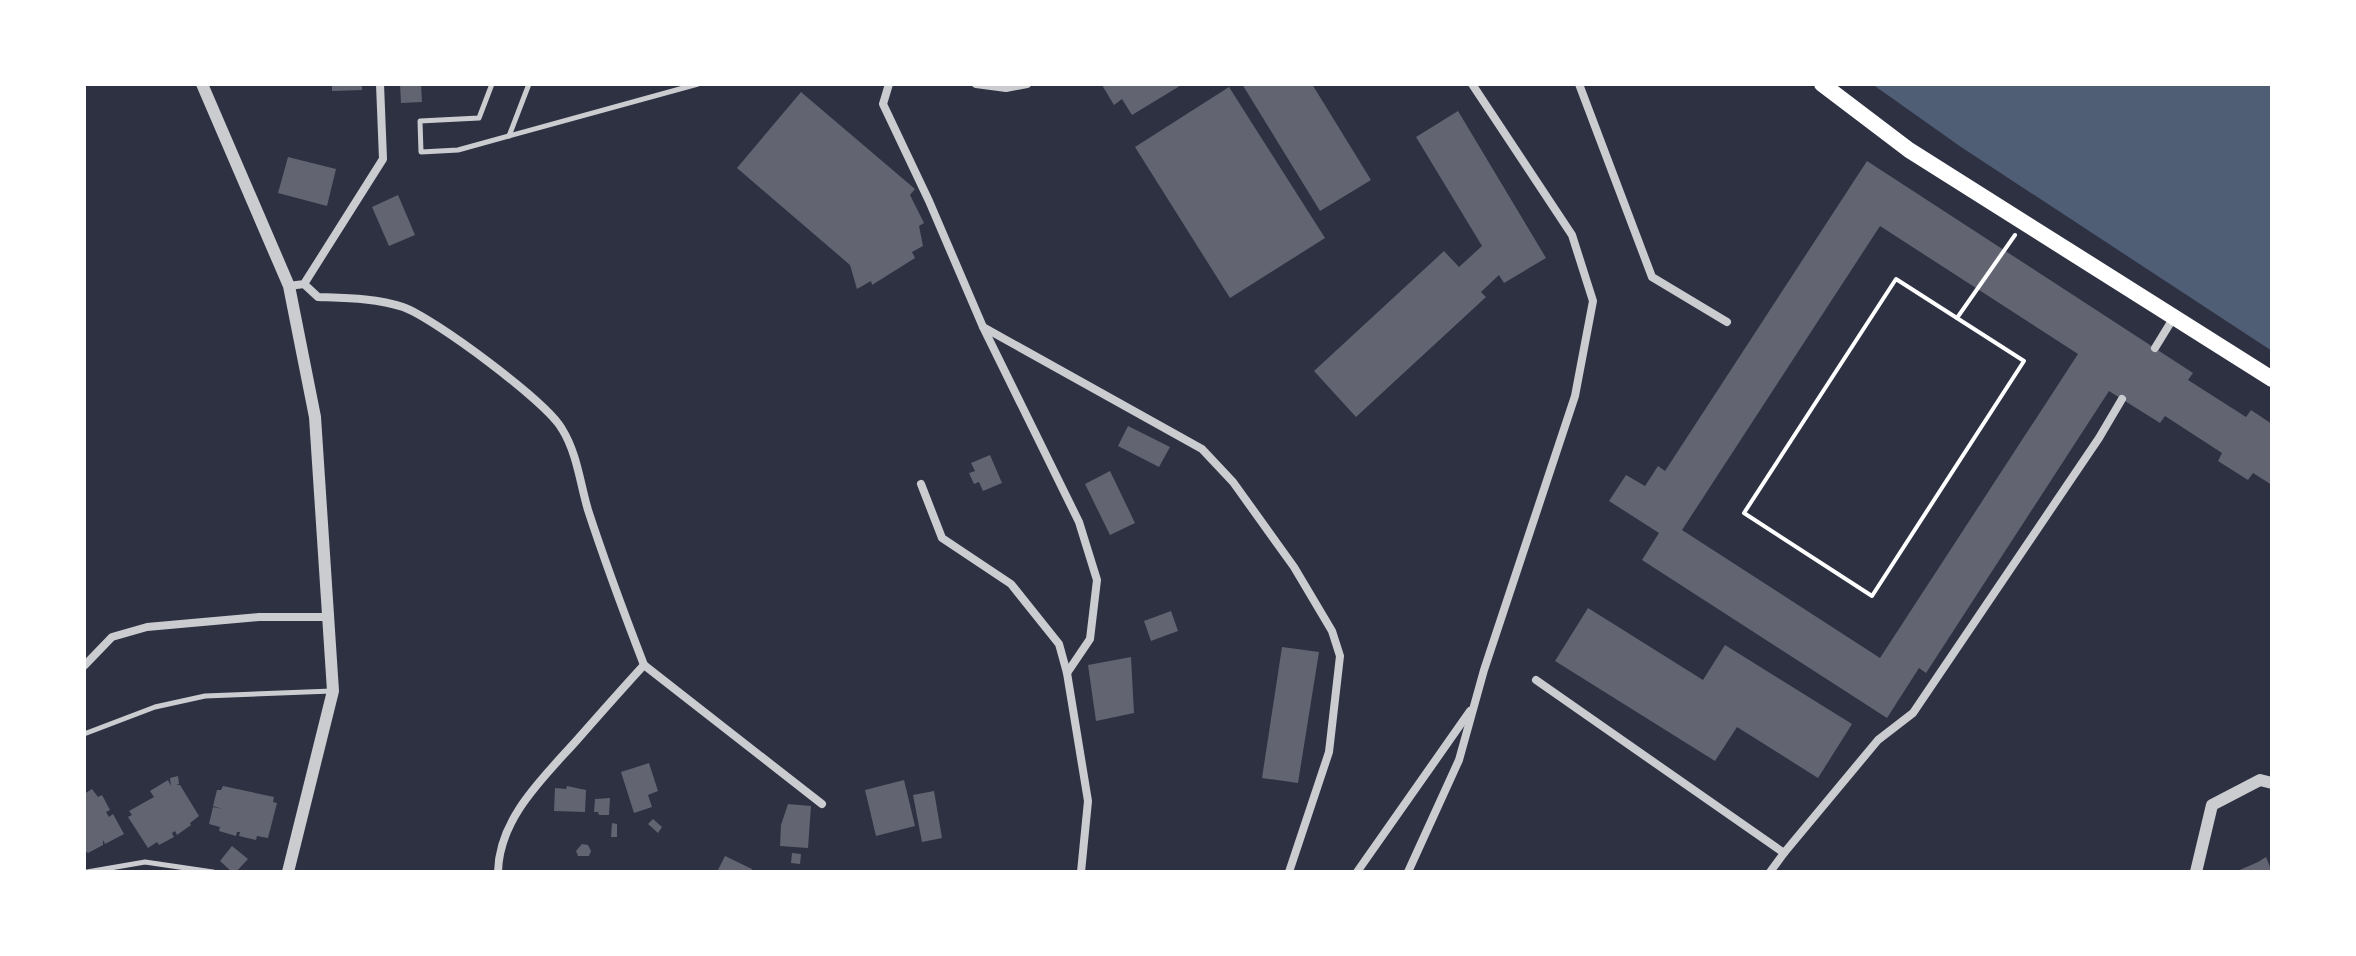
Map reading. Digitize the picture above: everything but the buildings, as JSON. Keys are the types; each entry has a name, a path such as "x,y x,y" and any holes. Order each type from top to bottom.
{"main road":[{"path":"1822,84 1909,150 2272,379"}],"street":[{"path":"202,84 289,286 315,417 333,691 288,872"},
{"path":"304,284 383,159 380,84"},
{"path":"889,84 883,104 983,327 1079,522 1097,580 1090,639 1067,673"},
{"path":"976,84 1006,88 1027,84"},
{"path":"1408,872 1459,760 1473,707 1575,396 1593,301 1572,235 1472,84"},
{"path":"1579,84 1652,277 1727,322"},
{"path":"289,286 304,284"},
{"path":"304,284 318,297 358,298 403,307 438,327 534,400 562,427 572,450 604,559 644,665 822,804"},
{"path":"2155,348 2174,317"},
{"path":"983,327 1202,449 1233,482 1268,530 1332,631 1340,656 1329,752 1289,872"},
{"path":"1770,872 1878,740 1913,713 2099,438 2122,399"},
{"path":"921,484 942,538 1011,584 1059,644 1067,673 1088,801 1081,872"},
{"path":"84,666 112,637 147,627 259,617 328,617"},
{"path":"498,872 515,816 533,789 644,665"},
{"path":"1536,680 1784,853"},
{"path":"1357,872 1473,707"},
{"path":"2196,872 2212,805 2260,780 2272,783"}],"lane":[{"path":"492,84 479,118 420,121 421,152 458,150 698,84"},
{"path":"509,136 529,84"},
{"path":"84,734 155,707 205,696 333,691"},
{"path":"87,872 145,862 213,872"}],"path":[{"path":"1957,318 2023,221"},
{"path":"1896,279 1957,318 2024,361 1872,596 1744,513 1896,279"}],"water":[{"path":"1872,84 2272,84 2272,351 1961,147"}]}
